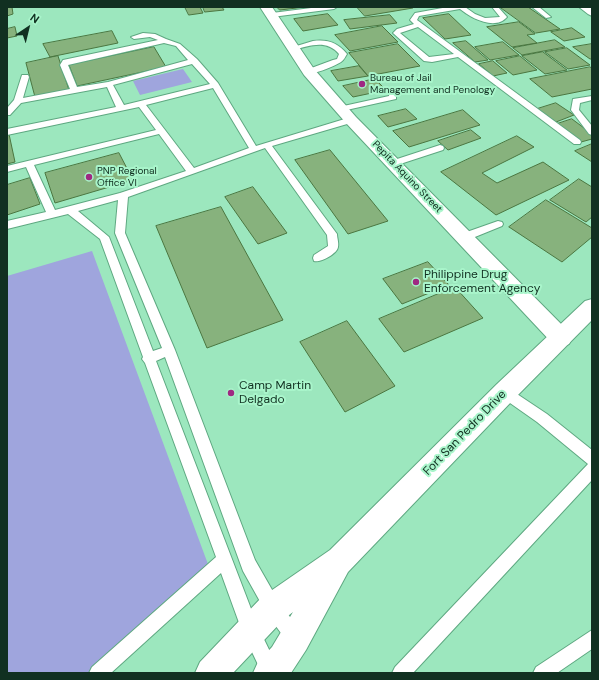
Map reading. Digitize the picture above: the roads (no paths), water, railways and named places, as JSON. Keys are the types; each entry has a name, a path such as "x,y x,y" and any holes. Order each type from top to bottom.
{"street":[{"path":"585,7 592,12"},
{"name":"Pepita Aquino Street","path":"269,11 309,72 346,114 561,338"},
{"name":"Fort San Pedro Drive","path":"211,673 273,608 340,560 505,392 592,308"},
{"name":"Fort San Pedro Drive","path":"270,672 283,658 295,640 340,560"}],"lane":[{"path":"269,11 334,7"},
{"path":"495,7 504,17 501,19 487,21 476,19 461,7 417,14 413,20 577,142"},
{"path":"535,7 548,17"},
{"path":"419,25 399,30 396,33 427,59 432,60 459,55"},
{"path":"134,37 155,34 164,40 178,45 215,85 254,149"},
{"path":"74,90 65,63 164,40"},
{"path":"293,48 321,42 329,42 338,48 343,54 340,60 309,72"},
{"path":"18,101 68,93 74,90 109,84 194,61"},
{"path":"7,113 18,101 25,77"},
{"path":"109,84 121,108"},
{"path":"7,132 141,104 215,85"},
{"path":"7,225 70,210 123,195 192,172 254,149 267,146 393,97 393,93"},
{"path":"592,98 576,101 575,110 592,132"},
{"path":"141,104 192,172"},
{"path":"7,169 160,131"},
{"path":"267,146 332,234 333,248 318,258"},
{"path":"394,163 440,148"},
{"path":"29,164 52,214"},
{"path":"123,195 120,233 169,350 249,565 273,608 295,640"},
{"path":"70,210 104,237 148,359 251,631 270,672"},
{"path":"465,237 498,224"},
{"path":"104,237 120,233"},
{"path":"148,359 169,350"},
{"path":"505,392 542,418 592,458"},
{"path":"402,673 592,470"},
{"path":"98,673 224,560"},
{"path":"542,673 592,639"}],"place":[{"name":"Bureau of Jail Management and Penology","path":"362,84"},
{"name":"PNP Regional Office VI","path":"89,177"},
{"name":"Philippine Drug Enforcement Agency","path":"416,282"},
{"name":"Camp Martin Delgado","path":"231,393"}]}
